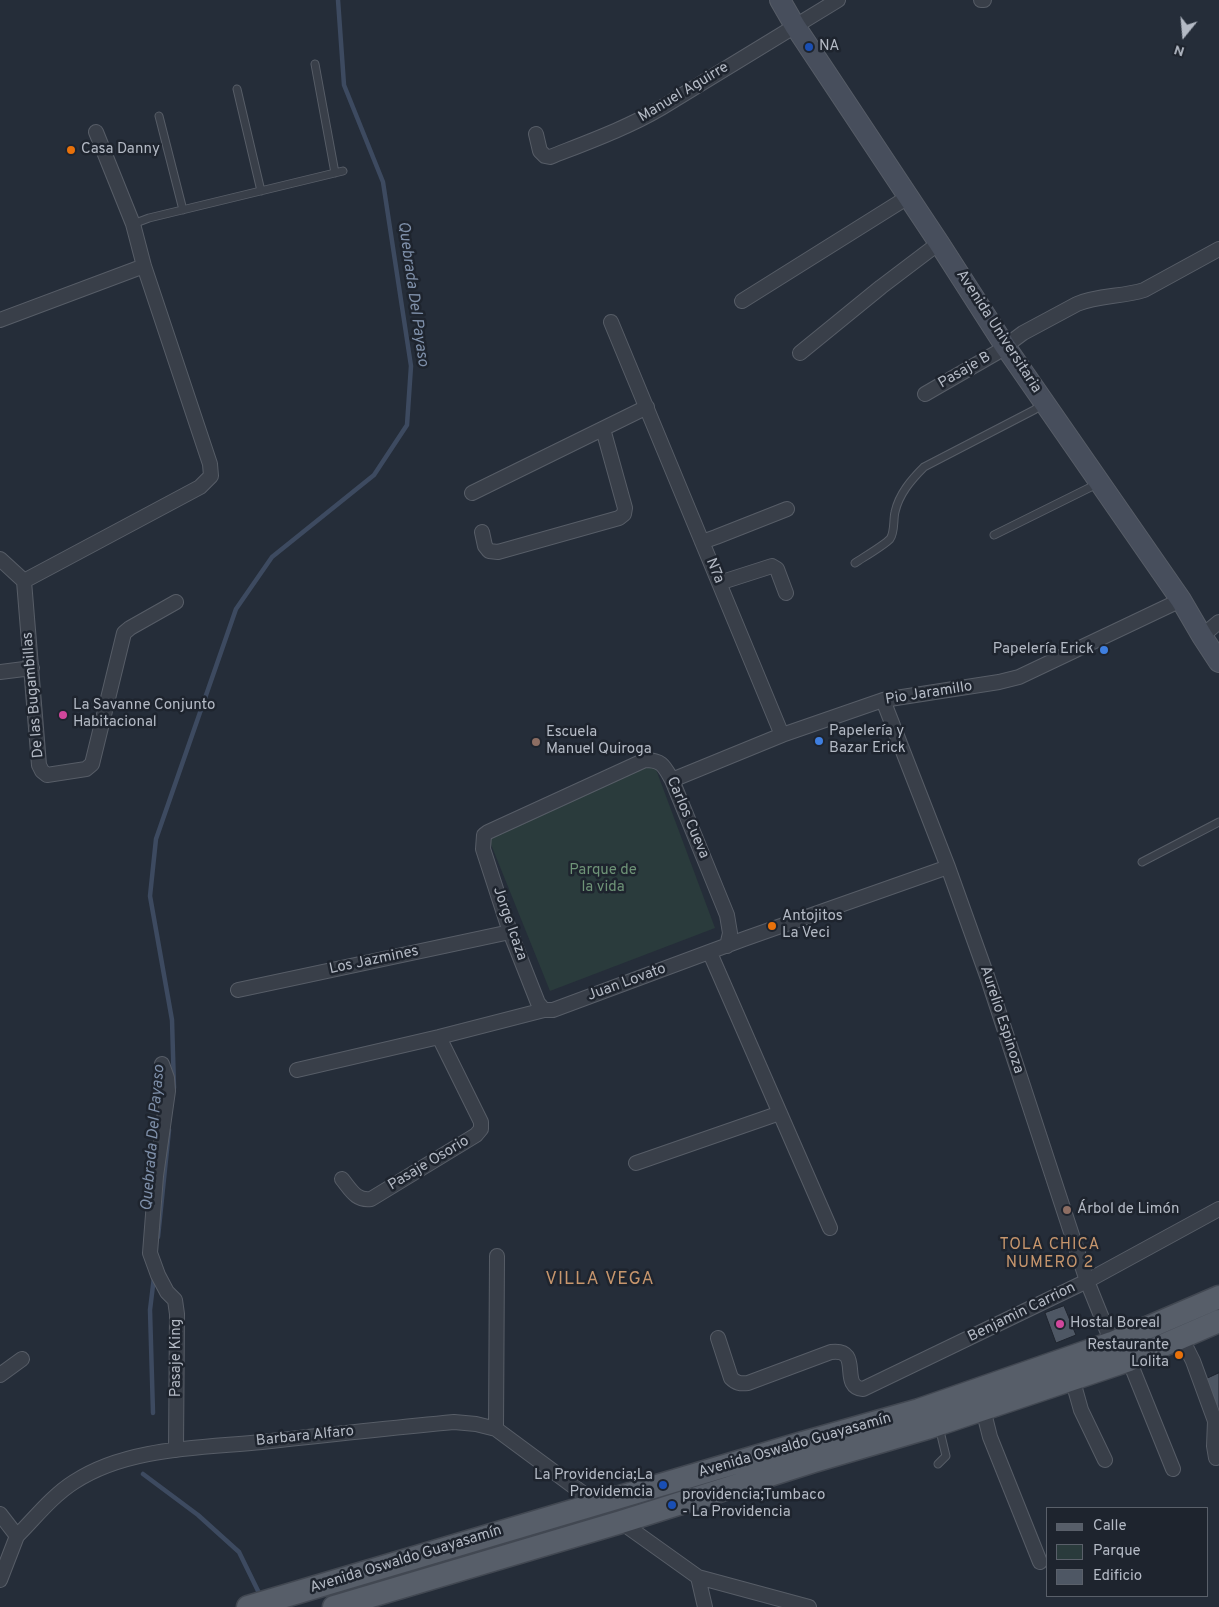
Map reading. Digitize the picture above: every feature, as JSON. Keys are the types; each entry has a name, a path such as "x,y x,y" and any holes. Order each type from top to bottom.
{"main road":[{"name":"Avenida Oswaldo Guayasamín","path":"258,1604 919,1410 1112,1343 1219,1297"},
{"name":"Avenida Oswaldo Guayasamín","path":"334,1607 621,1522 938,1424 1129,1360 1181,1337 1218,1324"}],"street":[{"name":"Avenida Universitaria","path":"780,0 795,26 1005,346 1182,600 1219,662"},
{"name":"Manuel Aguirre","path":"536,134 540,151 545,156 550,157 617,130 643,118 838,0"},
{"path":"0,559 24,582 200,487 211,476 210,464 144,266 133,224 96,132"},
{"path":"742,301 908,197"},
{"path":"800,353 939,243"},
{"name":"Pasaje B","path":"924,394 1005,346 1023,333 1085,300 1144,290 1219,249"},
{"path":"0,320 144,266"},
{"name":"N7a","path":"610,322 647,407 782,736"},
{"path":"472,493 647,407"},
{"path":"482,532 484,546 489,551 498,552 619,518 624,514 625,508 603,429"},
{"path":"702,542 787,509"},
{"path":"719,582 772,566 777,569 786,593"},
{"name":"De las Bugambillas","path":"24,582 39,765 47,775 86,769 92,764 124,634 130,628 176,602"},
{"name":"Pio Jaramillo","path":"672,780 782,736 884,700 999,682 1019,677 1182,600"},
{"path":"1202,636 1219,622"},
{"path":"0,672 32,668"},
{"name":"Aurelio Espinoza","path":"884,700 948,867 990,985 1087,1281 1112,1343"},
{"name":"Carlos Cueva","path":"484,835 645,760 654,760 665,768 672,780 727,915 730,933 727,946"},
{"name":"Jorge Icaza","path":"484,835 483,849 510,932 538,1003 544,1010"},
{"name":"Juan Lovato","path":"297,1070 544,1010 554,1010 948,867"},
{"name":"Los Jazmines","path":"238,990 510,932"},
{"path":"710,952 830,1228"},
{"name":"Pasaje Osorio","path":"342,1179 358,1198 364,1200 371,1199 476,1135 481,1129 481,1122 439,1037"},
{"name":"Pasaje King","path":"162,1064 167,1078 168,1091 156,1176 150,1253 158,1275 175,1300 177,1314 176,1450"},
{"path":"636,1163 780,1113"},
{"name":"Benjamin Carrion","path":"718,1338 731,1378 735,1382 741,1384 748,1383 838,1351 845,1353 849,1357 851,1378 854,1386 858,1389 863,1389 1087,1281 1219,1209"},
{"path":"496,1429 497,1256"},
{"path":"1181,1337 1193,1361 1215,1421 1214,1446 1216,1458"},
{"path":"0,1375 22,1359"},
{"path":"1129,1360 1173,1469"},
{"path":"1072,1378 1080,1410 1105,1460"},
{"path":"983,1409 990,1438 1040,1562"},
{"name":"Barbara Alfaro","path":"17,1536 50,1502 74,1482 101,1468 127,1458 176,1450 454,1422 476,1424 496,1429 596,1504"},
{"path":"0,1514 17,1536 0,1580"},
{"path":"621,1522 698,1578 808,1607"},
{"path":"698,1578 705,1607"}],"lane":[{"path":"133,224 148,218 339,172 315,64"},
{"path":"237,88 261,191"},
{"path":"159,116 183,210"},
{"path":"855,563 890,538 900,496 924,467 1044,403"},
{"path":"994,535 1100,483"},
{"path":"1142,862 1219,822"},
{"path":"938,1424 946,1456 938,1464"}],"green space":[{"name":"Parque de la vida","path":"654,764 715,928 550,991 488,837"}],"building":[{"name":"Hostal Boreal","path":"1064,1306 1076,1335 1056,1343 1045,1313"},
{"path":"1219,1373 1219,1410 1204,1380"}],"waterway":[{"name":"Quebrada Del Payaso","path":"174,1088 172,1020 150,896 156,839 236,609 272,557 374,475 407,425 411,366 383,182 344,85 338,0"},
{"name":"Quebrada Del Payaso","path":"158,1237 169,1130"},
{"name":"Quebrada Del Payaso","path":"153,1413 150,1310 154,1277"},
{"name":"Quebrada Del Payaso","path":"143,1474 198,1515 239,1552 261,1597"}],"place":[{"name":"NA","path":"809,47"},
{"name":"Casa Danny","path":"71,150"},
{"name":"Papelería Erick","path":"1104,650"},
{"name":"La Savanne Conjunto Habitacional","path":"63,715"},
{"name":"Papelería y Bazar Erick","path":"819,741"},
{"name":"Escuela Manuel Quiroga","path":"536,742"},
{"name":"Antojitos La Veci","path":"772,926"},
{"name":"Árbol de Limón","path":"1067,1210"},
{"name":"Hostal Boreal","path":"1060,1324"},
{"name":"Restaurante Lolita","path":"1179,1355"},
{"name":"La Providencia;La Providemcia","path":"663,1485"},
{"name":"providencia;Tumbaco - La Providencia","path":"672,1505"}],"district":[{"name":"TOLA CHICA NUMERO 2","path":"1050,1255"},
{"name":"VILLA VEGA","path":"600,1280"}]}
